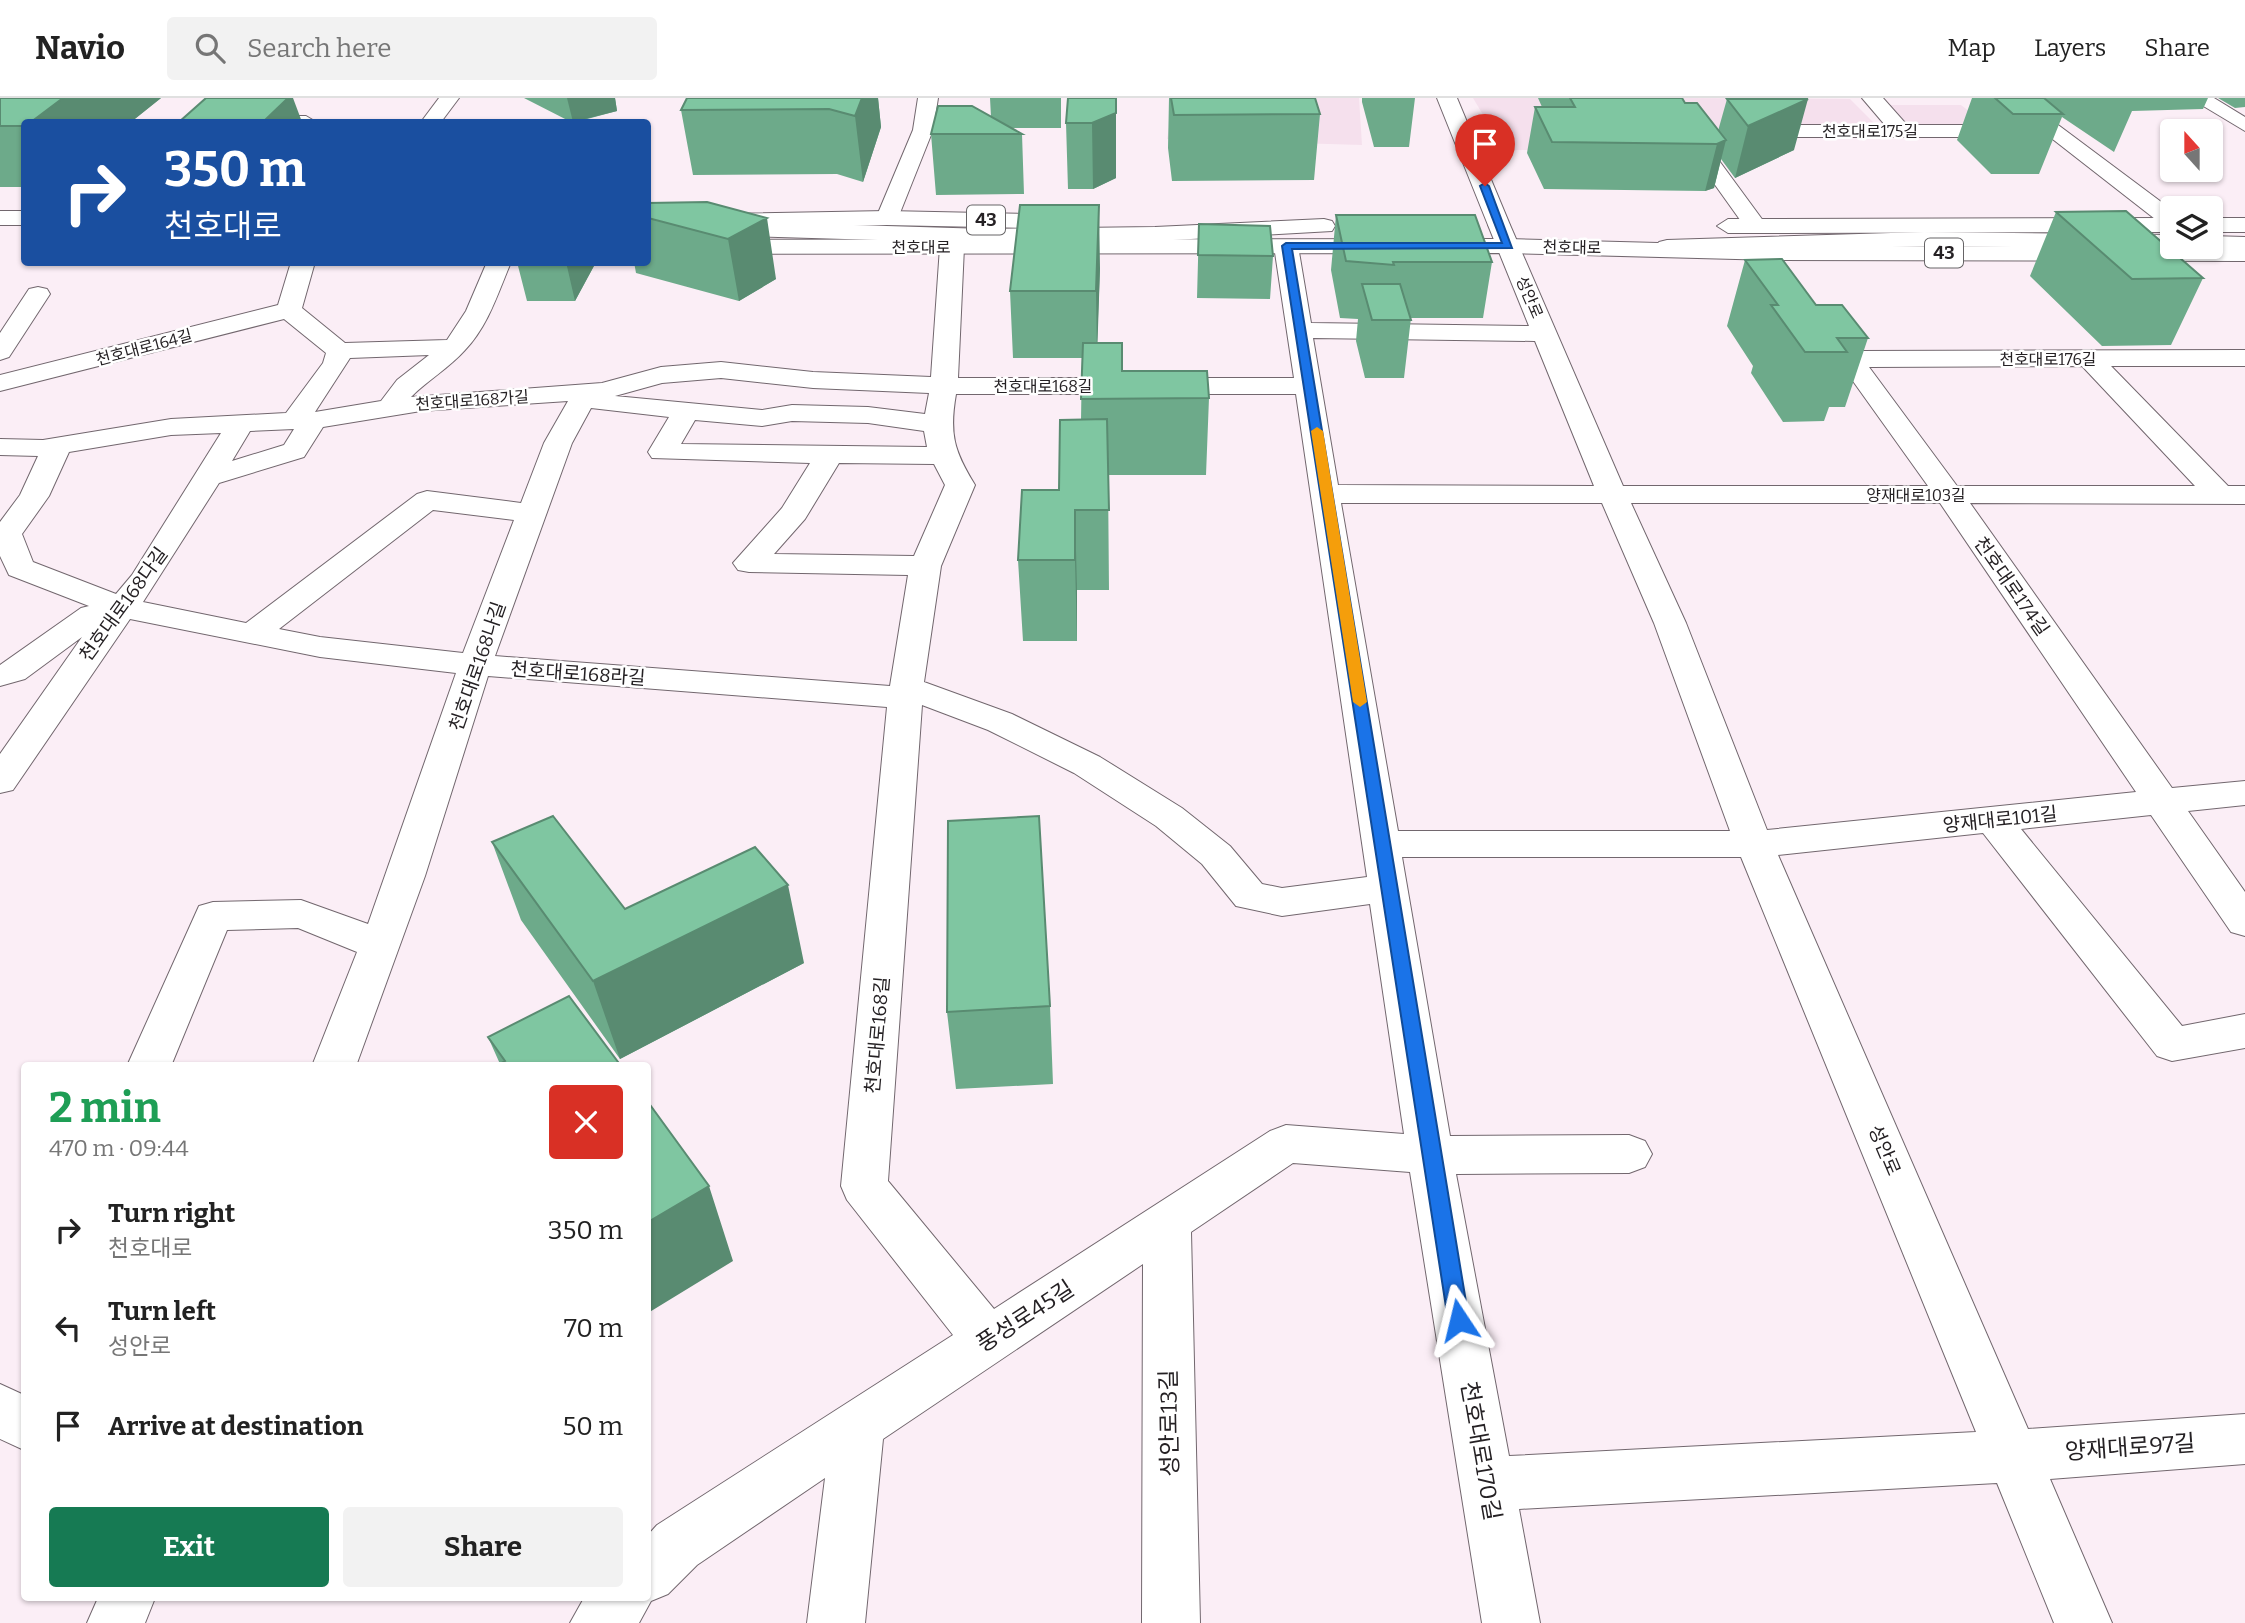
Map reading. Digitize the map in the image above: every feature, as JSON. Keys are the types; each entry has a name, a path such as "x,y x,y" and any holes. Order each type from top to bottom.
{"street":[{"path":"433,119 449,98"},
{"path":"887,218 923,130 928,98"},
{"name":"성안로","path":"1447,98 1613,496 1670,623 1710,732 1756,844 2083,1623"},
{"path":"1663,98 1756,226"},
{"path":"1872,98 1901,131"},
{"path":"2010,98 2160,214"},
{"path":"2200,98 2245,125"},
{"name":"천호대로175길","path":"1686,131 2053,131"},
{"path":"0,218 21,218"},
{"name":"천호대로","path":"651,224 887,218 1324,226 1504,235 1644,248 1774,253 2233,249"},
{"name":"43","path":"1661,225 2160,223"},
{"path":"651,224 878,233 1089,234 1324,226"},
{"name":"천호대로","path":"651,247 1286,246 1504,235 1553,225"},
{"path":"1916,225 2160,238"},
{"path":"2223,225 2245,225"},
{"path":"651,234 1113,245"},
{"path":"1644,248 1924,239 2160,239"},
{"name":"천호대로170길","path":"1286,246 1430,1156 1511,1623"},
{"path":"940,440 952,247"},
{"name":"천호대로174길","path":"1774,253 1949,495 2245,922"},
{"path":"302,266 289,310 339,351 446,347 450,352"},
{"path":"397,407 394,399 405,386 450,352 473,323 497,266"},
{"path":"0,352 8,332 38,294"},
{"name":"천호대로164길","path":"0,383 24,380 289,310"},
{"path":"1301,330 1546,334"},
{"path":"208,477 294,451 304,421 336,365 339,351"},
{"name":"양재대로103길","path":"2089,358 2232,495"},
{"name":"천호대로176길","path":"1850,359 2245,358"},
{"name":"천호대로168가길","path":"0,447 58,445 172,426 304,421 397,407 603,391 661,374 721,370 813,380 943,386"},
{"name":"천호대로168길","path":"943,386 1310,386"},
{"path":"587,392 602,403 762,418 792,413 868,415 940,440"},
{"name":"천호대로168나길","path":"336,1062 406,876 475,665 558,443 587,392"},
{"path":"688,411 662,452 830,454 940,440"},
{"name":"천호대로168다길","path":"4,767 145,579 241,424"},
{"name":"천호대로168길","path":"940,440 960,485 925,566 906,693 864,1186 988,1340"},
{"name":"천호대로168라길","path":"58,445 34,496 7,534 10,573 122,608 320,648 475,665 906,693"},
{"path":"830,454 794,513 750,563 925,566"},
{"path":"1327,494 1613,496"},
{"name":"양재대로103길","path":"1613,496 2232,495"},
{"path":"252,634 427,500 532,513"},
{"path":"0,676 13,672 92,615 122,608"},
{"path":"906,693 1000,722 1087,765 1169,817 1216,855 1250,897 1282,902 1389,888"},
{"name":"양재대로101길","path":"1756,844 2245,793"},
{"path":"1992,820 2172,1044 2245,1031"},
{"path":"1382,844 1756,844"},
{"path":"151,1062 213,916 301,914 380,945"},
{"name":"풍성로45길","path":"651,1571 677,1545 1286,1144 1430,1156"},
{"path":"1430,1156 1629,1154"},
{"name":"성안로13길","path":"1167,1223 1171,1623"},
{"path":"0,1409 21,1423"},
{"path":"836,1623 858,1426"},
{"name":"양재대로97길","path":"2014,1456 2245,1439"},
{"path":"1487,1484 2014,1456"},
{"path":"116,1623 125,1601"},
{"path":"599,1623 621,1601"}],"shaded area":[{"path":"1174,98 1359,98 1362,145 1167,139"},
{"path":"1473,98 1651,98 1689,149 1504,150"},
{"path":"1678,98 1850,99 1877,126 1702,128"},
{"path":"1889,105 1961,105 1988,126 1910,126"}],"building":[{"path":"0,98 63,98 35,119 21,119 21,126 0,126"},
{"path":"206,98 288,98 266,119 182,119"},
{"path":"687,98 862,98 855,116 829,109 681,110"},
{"path":"1068,98 1116,98 1116,113 1092,123 1066,123"},
{"path":"1171,98 1315,98 1320,114 1174,115"},
{"path":"1570,98 1682,98 1685,103 1697,103 1726,140 1717,144 1552,142 1535,107 1575,107"},
{"path":"1995,98 2044,98 2063,114 2013,114"},
{"path":"1727,99 1808,99 1748,126"},
{"path":"938,106 972,106 1022,134 931,134"},
{"path":"707,202 767,218 728,239 651,219 651,203"},
{"path":"1020,205 1099,205 1096,291 1010,291"},
{"path":"2126,211 2160,241 2160,259 2181,259 2203,278 2132,279 2056,212"},
{"path":"1336,215 1475,215 1492,262 1393,262 1394,265 1346,261"},
{"path":"1199,224 1270,226 1273,256 1198,255"},
{"path":"1782,259 1816,305 1842,305 1868,338 1837,338 1847,352 1805,352 1771,305 1778,305 1745,260"},
{"path":"1362,284 1400,284 1411,320 1372,320"},
{"path":"1083,343 1122,343 1122,371 1207,371 1209,398 1081,399"},
{"path":"1107,419 1109,510 1075,510 1075,560 1018,560 1022,490 1059,490 1060,420"},
{"path":"553,816 625,909 755,847 788,885 593,981 492,842"},
{"path":"1039,816 1050,1006 947,1012 948,821"},
{"path":"569,996 618,1062 503,1062 488,1037"},
{"path":"651,1106 709,1186 651,1220"}],"slow traffic":[{"path":"1317,431 1360,702"}],"route":[{"path":"1459,1320 1430,1156 1286,246 1508,246 1485,186"}]}
